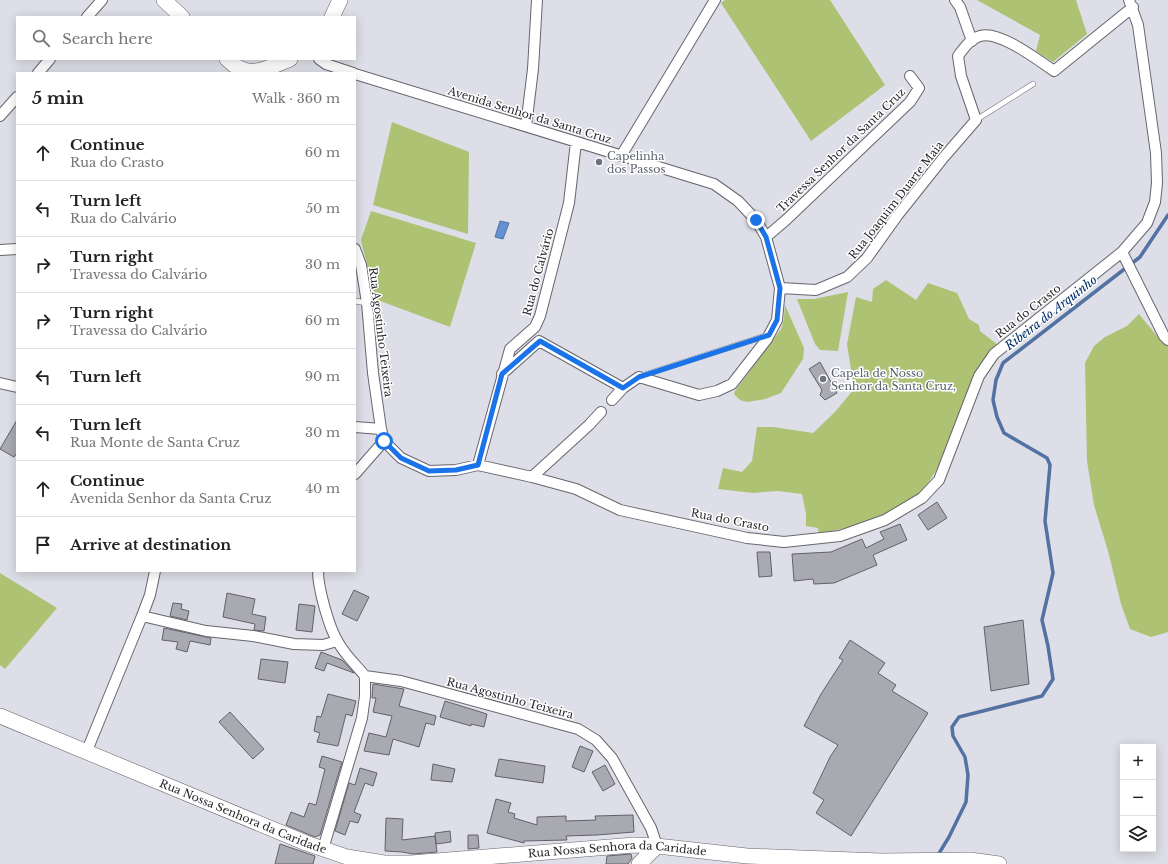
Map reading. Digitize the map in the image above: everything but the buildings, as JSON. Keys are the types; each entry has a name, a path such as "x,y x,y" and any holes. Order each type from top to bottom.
{"street":[{"path":"88,16 102,0"},
{"path":"164,0 181,16"},
{"path":"332,16 340,0"},
{"path":"526,126 533,69 537,0"},
{"path":"622,156 715,0"},
{"path":"955,0 960,7 972,40"},
{"path":"976,120 961,76 958,56 972,40 980,36 992,36 1011,43 1054,71 1131,4"},
{"name":"Rua do Crasto","path":"384,441 401,458 429,471 456,470 478,465 576,489 620,510 754,539 784,542 840,536 885,520 922,498 939,480 979,376 994,354 1123,255 1147,223 1155,202 1156,153 1138,25 1131,4"},
{"path":"39,72 49,60"},
{"path":"228,60 240,69 250,72 261,72 288,60"},
{"name":"Avenida Senhor da Santa Cruz","path":"323,66 350,72"},
{"name":"Avenida Senhor da Santa Cruz","path":"356,74 714,184 738,201 756,220 766,237 780,288"},
{"name":"Travessa Senhor da Santa Cruz","path":"766,237 786,220 910,102 919,88 910,76"},
{"path":"0,116 16,97"},
{"name":"Rua Joaquim Duarte Maia","path":"780,288 816,290 847,277 867,258 897,216 939,163 976,120"},
{"name":"Rua do Calvário","path":"478,465 510,349 535,327 540,316 568,203 576,142"},
{"path":"0,250 16,249"},
{"name":"Rua Agostinho Teixeira","path":"356,252 361,265 367,302 373,373 384,441"},
{"path":"1123,255 1164,336 1168,340"},
{"path":"612,400 623,388 639,377 699,395 717,391 732,384 769,335 777,320 780,288"},
{"path":"502,374 540,341 623,388"},
{"path":"0,383 16,387"},
{"path":"532,477 589,425 601,412"},
{"path":"356,427 381,428"},
{"path":"356,473 384,441"},
{"path":"86,753 150,596 155,572"},
{"path":"318,572 320,588 337,641 346,655 365,676 365,696 362,718 326,855"},
{"path":"142,616 206,631 253,636 294,644 323,645 337,641"},
{"name":"Rua Agostinho Teixeira","path":"365,676 401,681 578,729 596,740 612,758 651,828 657,846"},
{"name":"Rua Nossa Senhora da Caridade","path":"0,716 326,855 384,863 411,863 634,845 657,846 747,856 881,861 970,860 999,864"},
{"path":"639,864 657,846"}],"lane":[{"name":"Rua Joaquim Duarte Maia","path":"976,120 1033,84"},
{"path":"356,301 367,302"},
{"path":"639,377 769,335"}],"green space":[{"path":"725,0 830,0 885,85 811,141 721,3"},
{"path":"977,0 1076,0 1087,34 1053,62 1036,51 1040,35"},
{"path":"392,122 469,152 468,234 373,205"},
{"path":"371,211 476,243 450,327 375,299 361,240"},
{"path":"886,280 916,300 928,283 957,293 969,319 979,325 980,331 998,345 940,464 923,491 889,518 819,534 818,528 806,526 806,514 802,494 778,491 753,493 718,489 723,468 742,472 752,461 757,427 773,427 813,433 835,412 854,389 847,344 856,297 872,302 873,289"},
{"path":"848,292 838,351 820,350 815,344 797,299 814,299"},
{"path":"785,305 804,348 803,359 781,393 765,399 747,402 740,400 734,394 735,391 781,329 784,319"},
{"path":"1139,314 1157,336 1168,338 1168,632 1151,637 1130,629 1121,604 1108,551 1094,505 1087,461 1085,363 1094,346 1105,337 1127,326"},
{"path":"0,573 57,608 5,669 0,665"}],"water":[{"path":"500,221 509,223 503,239 495,237"}],"waterway":[{"name":"Ribeira do Arquinho","path":"938,855 949,837 966,802 968,775 965,757 953,736 952,727 959,717 1042,696 1053,679 1042,620 1053,573 1045,521 1050,465 1047,458 1004,433 997,417 993,400 996,380 1003,363 1140,257 1168,215"}],"place":[{"name":"Capelinha dos Passos","path":"599,162"},
{"name":"Capela de Nosso Senhor da Santa Cruz,","path":"823,379"}],"route":[{"path":"384,441 401,458 429,471 456,470 478,465 502,374 540,341 623,388 639,377 769,335 777,320 780,288 766,237 756,220"}]}
